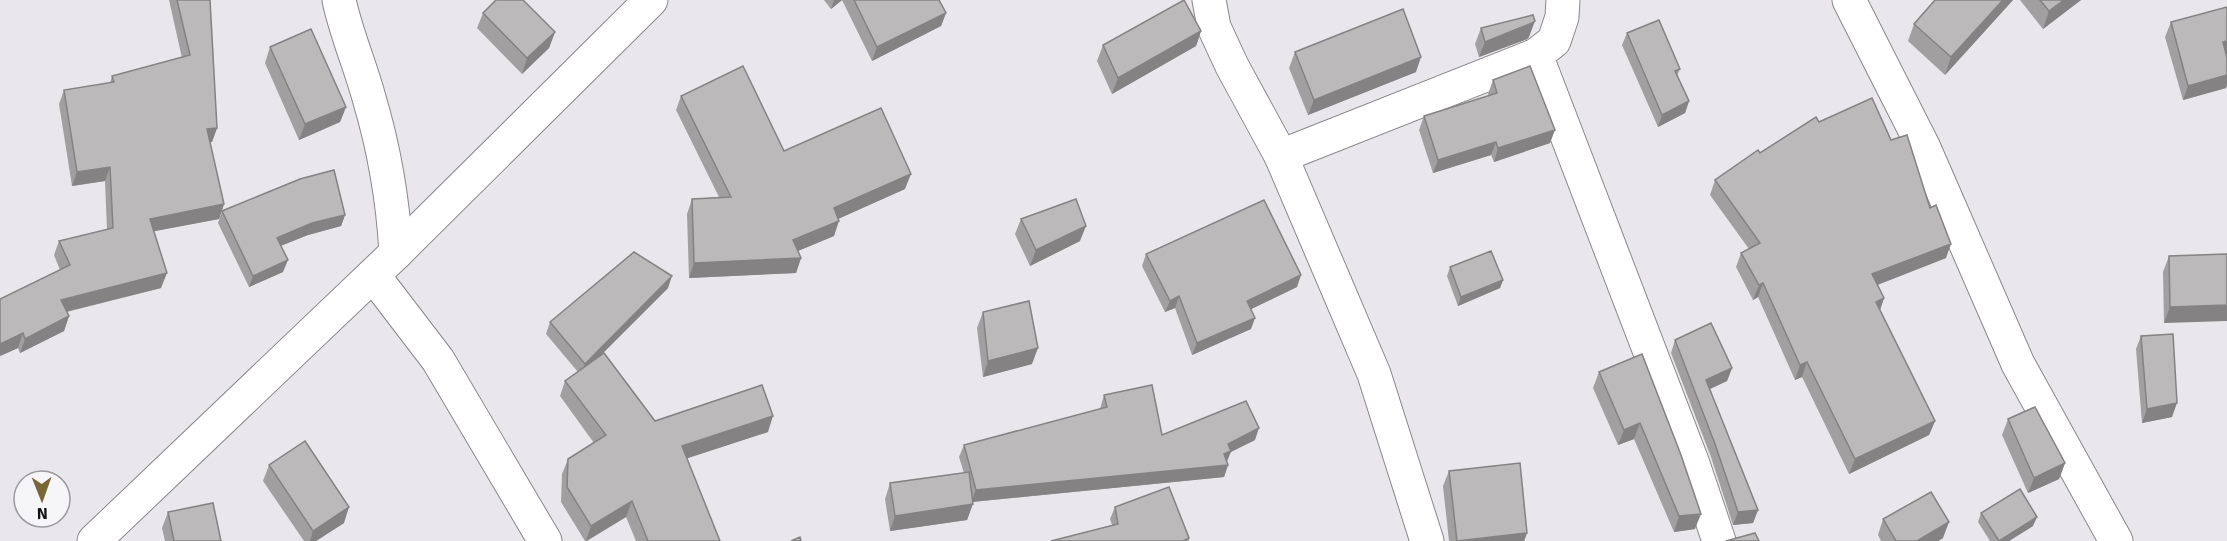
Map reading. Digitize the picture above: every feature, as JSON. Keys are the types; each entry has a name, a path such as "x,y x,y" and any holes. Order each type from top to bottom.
{"street":[{"path":"339,0 370,99 393,205 385,264 438,360 545,541"},
{"path":"94,541 385,264 651,0"},
{"path":"1209,0 1214,27 1232,66 1281,156 1374,374 1427,541"},
{"path":"1281,156 1536,55 1554,42 1562,17 1563,0"},
{"path":"1849,0 1924,148 2018,364 2116,541"},
{"path":"1536,55 1693,464 1719,541"}],"building":[{"path":"177,0 210,0 217,128 207,129 224,204 150,219 167,273 61,300 69,316 25,339 23,333 0,344 0,299 70,265 59,241 113,228 110,167 77,172 64,90 114,82 112,76 190,55"},
{"path":"496,0 523,0 555,32 527,58 483,13"},
{"path":"854,0 939,0 946,13 877,47"},
{"path":"1184,0 1201,31 1118,78 1103,45"},
{"path":"1935,0 2003,0 1951,57 1914,24"},
{"path":"2040,0 2064,0 2049,11"},
{"path":"2227,7 2227,41 2223,42 2227,58 2227,75 2188,86 2171,22"},
{"path":"1403,9 1421,57 1314,100 1295,52"},
{"path":"1533,15 1535,21 1532,23 1485,42 1481,28"},
{"path":"1659,20 1680,69 1675,71 1689,101 1662,115 1627,33"},
{"path":"311,29 346,107 305,124 270,47"},
{"path":"743,66 784,151 881,108 911,174 834,208 839,221 793,240 801,258 694,263 692,199 731,197 681,96"},
{"path":"1530,66 1555,130 1498,148 1496,142 1438,160 1424,116 1497,93 1493,80"},
{"path":"1872,98 1891,140 1907,135 1930,208 1936,205 1951,244 1872,274 1884,298 1876,302 1935,421 1855,459 1807,362 1800,365 1763,283 1759,285 1741,253 1760,243 1715,180 1758,150 1760,153 1816,117 1819,122"},
{"path":"334,170 345,215 312,223 277,238 288,260 253,276 222,211 300,179"},
{"path":"1076,199 1086,226 1036,250 1021,219"},
{"path":"1264,200 1301,275 1247,301 1255,318 1197,343 1179,296 1170,301 1146,254"},
{"path":"1491,251 1503,280 1461,297 1450,267"},
{"path":"634,252 672,276 585,364 550,322"},
{"path":"2227,254 2227,305 2170,307 2169,256"},
{"path":"1029,301 1038,348 988,361 983,312"},
{"path":"1711,323 1732,368 1706,380 1758,510 1738,512 1675,340"},
{"path":"2173,334 2177,403 2147,409 2141,336"},
{"path":"604,353 655,421 762,385 773,416 682,446 720,541 648,541 632,501 591,526 567,487 568,459 606,435 565,381"},
{"path":"1642,354 1701,514 1679,516 1640,423 1624,430 1599,372"},
{"path":"1152,385 1162,435 1246,401 1259,428 1228,444 1231,451 1224,454 1228,465 976,490 964,445 1107,407 1104,395"},
{"path":"2035,407 2065,463 2034,478 2008,419"},
{"path":"305,441 349,507 313,531 269,465"},
{"path":"1520,463 1527,533 1457,541 1449,471"},
{"path":"969,472 973,504 895,516 890,483"},
{"path":"1169,487 1189,538 1183,541 1051,541 1118,524 1115,507"},
{"path":"2020,489 2037,517 1999,541 1981,513"},
{"path":"1931,492 1949,522 1917,541 1896,541 1883,519"},
{"path":"213,503 221,541 174,541 168,512"},
{"path":"1755,533 1759,541 1726,541"}]}
